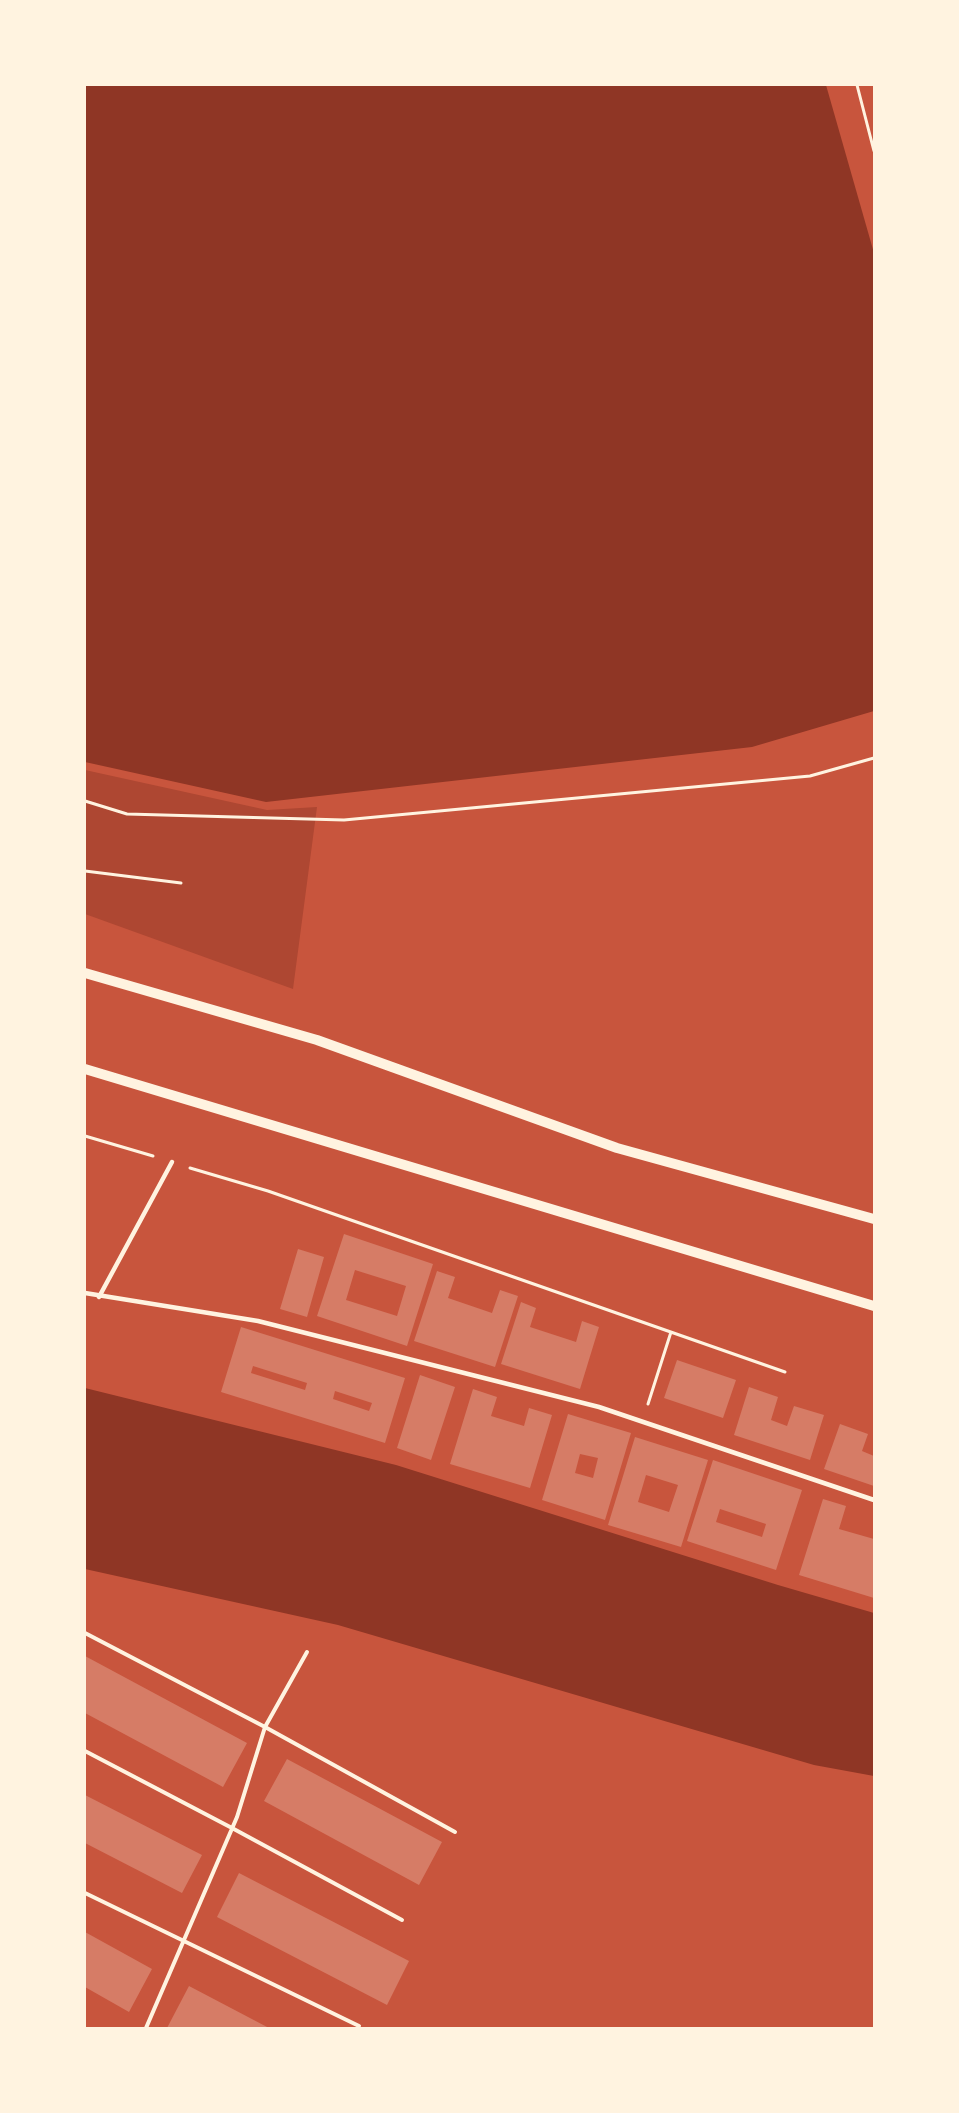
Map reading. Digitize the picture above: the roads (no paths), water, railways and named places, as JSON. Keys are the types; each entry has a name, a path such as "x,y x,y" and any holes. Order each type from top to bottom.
{"main road":[{"path":"85,973 317,1040 617,1148 874,1219"},
{"path":"85,1069 874,1306"}],"street":[{"path":"99,1296 172,1162"},
{"path":"85,1293 258,1321 599,1407 642,1424 874,1500"}],"lane":[{"path":"85,1633 265,1727 455,1832"},
{"path":"146,2028 232,1828 265,1727 307,1652"},
{"path":"85,1751 402,1920"},
{"path":"85,1893 359,2026"}]}
